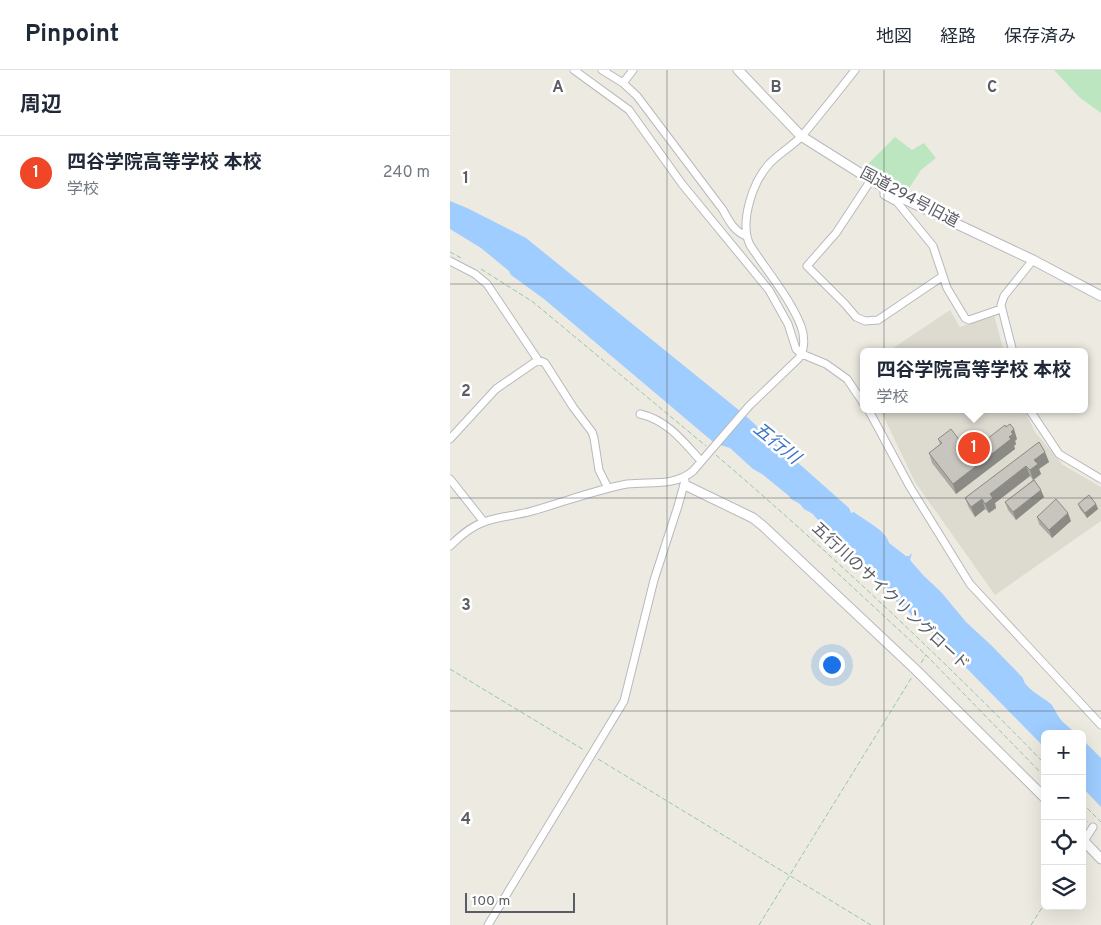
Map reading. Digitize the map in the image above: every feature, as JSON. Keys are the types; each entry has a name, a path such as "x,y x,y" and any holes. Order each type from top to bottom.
{"street":[{"path":"574,70 618,100 634,116 682,184 769,290 788,324 796,349 802,354 826,364 847,379 860,398"},
{"path":"602,70 623,83 637,96 723,210 738,233 746,236"},
{"path":"623,83 633,70"},
{"name":"国道294号旧道","path":"738,70 801,136 871,180 1033,260 1101,296"},
{"path":"488,925 624,701 654,580 685,481 749,406 802,354 804,343 802,328 790,304 746,236 745,218 755,189 770,163 789,149 801,136 855,70"},
{"path":"871,180 836,233 807,266 856,317 868,322 878,320 943,276"},
{"path":"884,188 884,195 898,202 931,244 956,305 967,320 1001,310"},
{"path":"1012,348 1001,310 1002,301 1033,260"},
{"path":"450,261 475,274 487,284 538,360 546,363 572,406 592,432 599,470 608,488"},
{"path":"450,439 496,389 538,360"},
{"path":"870,413 910,487 970,584 1101,725"},
{"path":"1032,413 1059,454 1101,479"},
{"path":"640,414 652,417 670,428 702,461"},
{"path":"450,479 484,522"},
{"path":"450,546 463,533 484,522 529,512 608,488 634,483 685,481 753,518 763,526 916,670 1041,794"},
{"path":"1086,836 1093,827"},
{"path":"1086,843 1101,859"}],"path":[{"path":"450,252 465,260"},
{"name":"五行川のサイクリングロード","path":"480,268 533,302 711,450 857,580 1041,760"},
{"path":"832,568 926,655 1043,775"},
{"path":"450,669 871,925"},
{"path":"760,925 916,670"},
{"path":"1086,807 1101,822"},
{"path":"1031,925 1041,909"}],"shaded area":[{"path":"950,310 960,327 994,315 1003,348 893,348"},
{"path":"882,413 1026,413 1035,432 1063,465 1101,487 1101,521 995,595 915,482"}],"green space":[{"path":"1054,70 1101,70 1101,113 1079,97"},
{"path":"895,137 912,150 924,143 936,158 921,170 906,193 863,169"}],"water":[{"path":"450,201 526,238 745,415 787,455 849,508 851,513 854,512 880,530 889,543 906,556 912,553 910,560 923,575 942,593 966,622 1023,678 1024,682 1051,704 1060,719 1072,730 1041,730 1041,744 928,629 918,623 907,610 899,605 891,593 857,559 831,529 762,474 753,469 730,448 712,441 481,248 450,229"},
{"path":"1086,743 1101,758 1101,807 1086,791"}],"building":[{"path":"1010,424 1014,429 1011,432 1013,434 1009,437 1011,439 953,484 929,453 942,443 938,439 951,429 969,453 1005,425 1006,427"},
{"path":"1039,442 1045,452 1034,460 1038,464 1030,470 1026,466 990,494 993,498 985,504 982,499 971,507 965,498"},
{"path":"1034,480 1041,490 1013,512 1005,502"},
{"path":"1089,495 1096,504 1085,513 1078,504"},
{"path":"1056,499 1068,513 1049,530 1037,517"}],"place":[{"name":"四谷学院高等学校 本校","path":"974,448"}],"water label":[{"name":"五行川","path":"776,444"}]}
